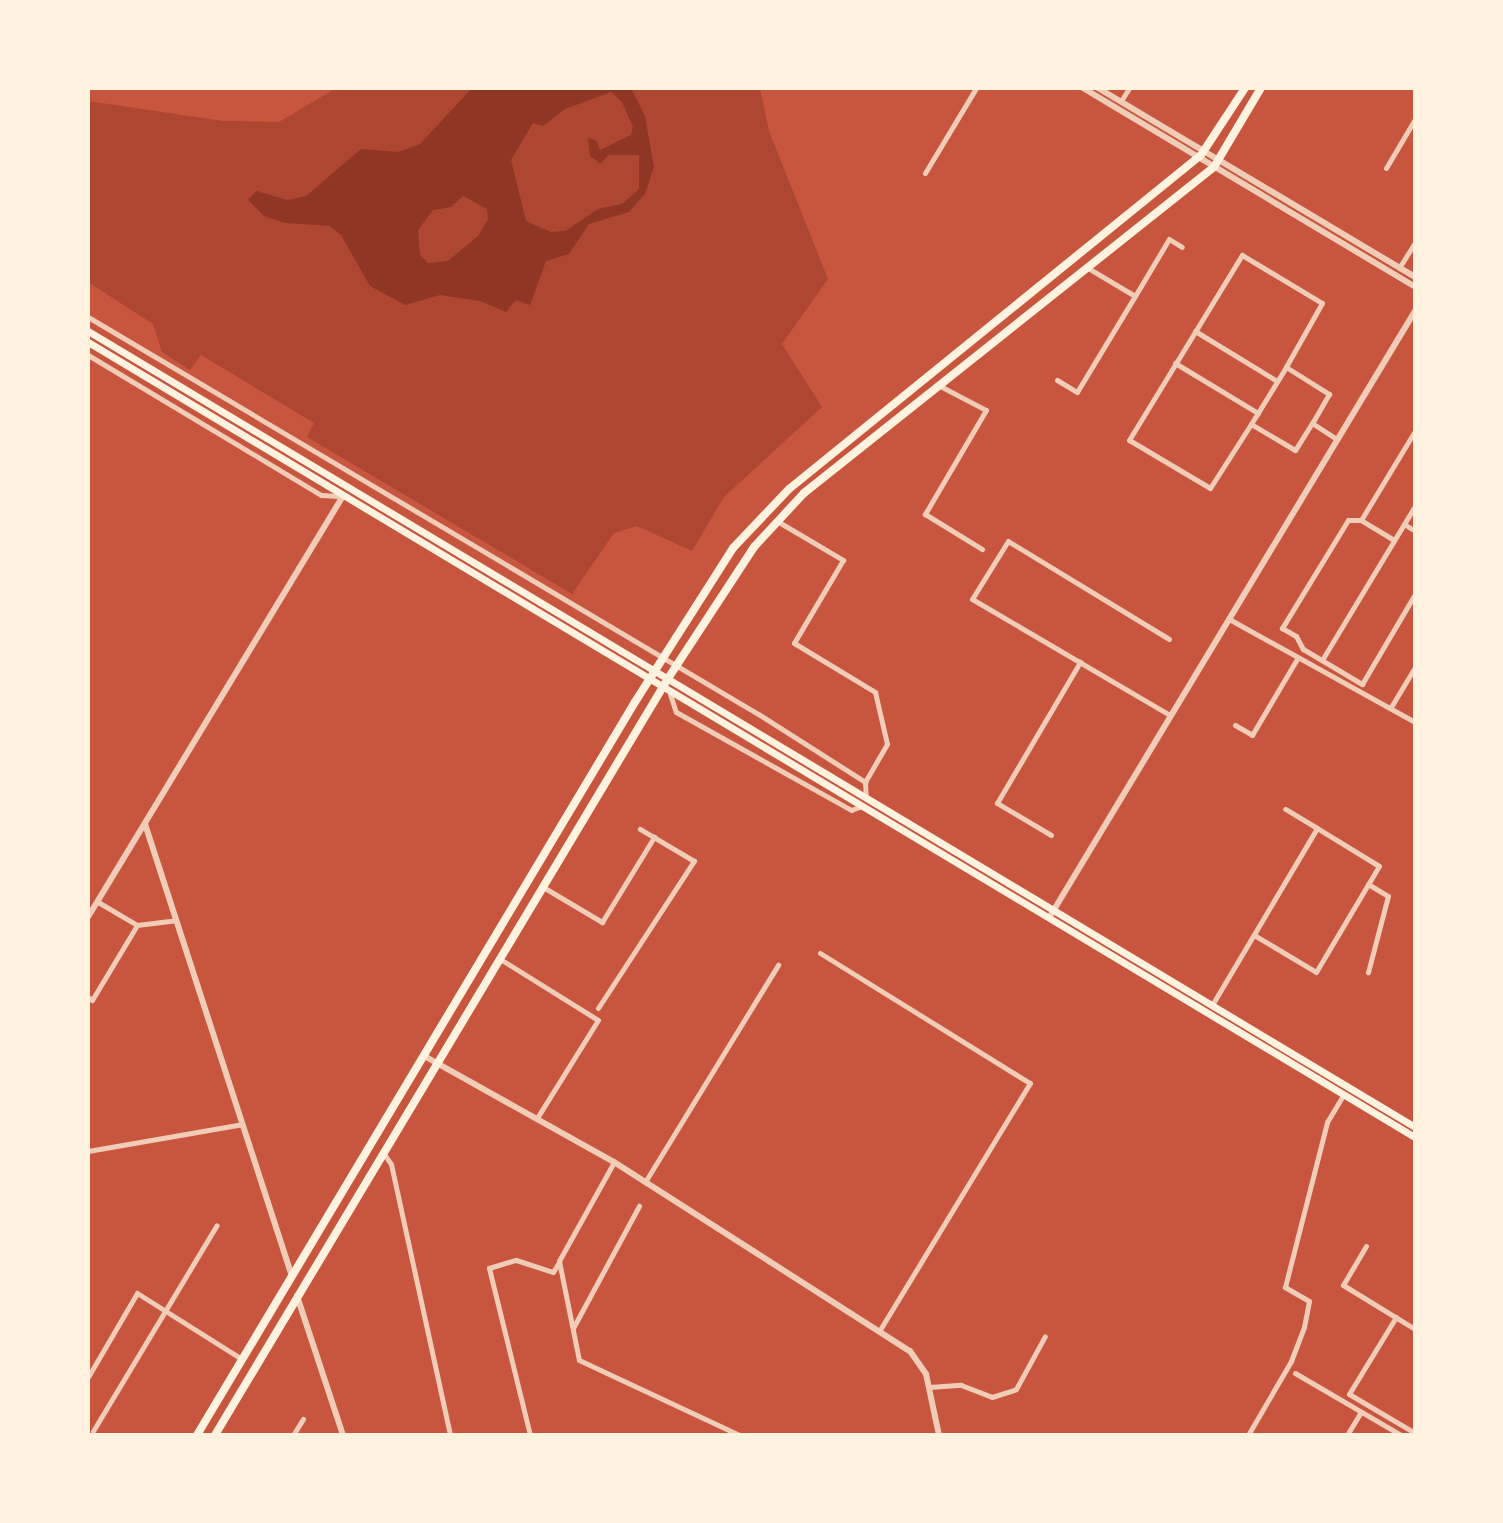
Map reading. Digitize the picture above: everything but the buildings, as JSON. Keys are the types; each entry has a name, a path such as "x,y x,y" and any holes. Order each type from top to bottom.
{"main road":[{"path":"197,1435 726,557 765,511 1203,152 1245,88"},
{"path":"215,1435 543,887 666,692 667,680 746,557 777,521 1217,162 1261,88"},
{"path":"88,331 667,680 700,694 865,803"},
{"path":"88,342 666,692 865,803 1051,914 1415,1137"},
{"path":"1051,914 1415,1127"}],"street":[{"path":"925,173 976,88"},
{"path":"1083,88 1203,152"},
{"path":"1098,88 1415,287"},
{"path":"1121,101 1129,88"},
{"path":"1386,168 1415,119"},
{"path":"1217,162 1415,277"},
{"path":"1057,380 1077,392 1169,239 1182,247"},
{"path":"1399,268 1415,242"},
{"path":"1242,255 1322,303 1210,488 1129,440 1175,363 1242,255"},
{"path":"1088,268 1135,296"},
{"path":"1051,914 1415,311"},
{"path":"88,317 429,523 664,656 865,782"},
{"path":"1195,331 1277,381"},
{"path":"88,355 321,495 343,496 88,917"},
{"path":"1175,363 1258,413"},
{"path":"1251,424 1295,450 1312,423 1329,394 1286,367"},
{"path":"940,386 986,410 925,514 982,549"},
{"path":"1312,423 1337,439"},
{"path":"1361,520 1415,431"},
{"path":"1322,660 1415,506"},
{"path":"1394,540 1361,520 1348,520 1282,628 1322,660 1362,684 1415,594"},
{"path":"777,521 843,560 794,643 875,692 887,744 865,782 865,803"},
{"path":"1404,524 1415,531"},
{"path":"1169,639 1008,541 972,599 1170,715"},
{"path":"1229,619 1415,722"},
{"path":"1235,725 1252,735 1297,659"},
{"path":"1051,835 997,803 1080,662"},
{"path":"1391,707 1415,667"},
{"path":"1254,935 1316,972 1379,866 1285,809"},
{"path":"145,824 292,1277"},
{"path":"1212,1006 1317,828"},
{"path":"598,1008 694,861 640,829"},
{"path":"543,887 602,922 654,837"},
{"path":"1415,856 1415,866"},
{"path":"1368,884 1388,896 1368,972"},
{"path":"98,902 137,925 176,920"},
{"path":"88,997 92,1000 137,925"},
{"path":"820,953 1030,1083 879,1331"},
{"path":"500,959 598,1020 537,1118"},
{"path":"645,1182 778,965"},
{"path":"426,1057 614,1162 910,1351 929,1387 939,1435"},
{"path":"1248,1435 1291,1361 1304,1327 1309,1301 1285,1287 1327,1122 1343,1095"},
{"path":"88,1151 242,1124"},
{"path":"384,1154 391,1164 450,1435"},
{"path":"530,1435 489,1268 516,1260 553,1272 614,1162"},
{"path":"573,1329 639,1206"},
{"path":"93,1431 217,1225"},
{"path":"1366,1246 1343,1285 1415,1329"},
{"path":"559,1261 579,1360 739,1435"},
{"path":"88,1377 137,1293 243,1360"},
{"path":"297,1296 343,1435"},
{"path":"1396,1317 1349,1394 1415,1433"},
{"path":"929,1387 961,1385 992,1397 1016,1389 1045,1336"},
{"path":"1295,1373 1401,1435"},
{"path":"1347,1435 1361,1412"},
{"path":"293,1435 303,1419"}],"shaded area":[{"path":"336,88 760,88 769,131 828,279 782,344 822,407 724,497 692,551 637,526 614,533 572,594 307,437 314,423 201,355 190,370 162,352 153,324 88,282 88,101 223,121 279,122"},
{"path":"472,88 631,88 645,116 654,167 645,194 629,212 589,224 569,254 546,261 530,305 516,300 506,312 480,301 440,295 405,305 370,286 341,235 330,226 285,223 264,216 248,200 256,191 288,200 306,196 361,149 398,152 420,144","holes":["611,92 622,102 633,127 631,135 600,150 596,140 588,138 590,156 601,164 608,155 639,155 639,189 622,204 598,209 565,231 551,232 526,221 511,160 533,123 543,126 565,109","463,196 487,209 488,219 478,236 448,261 428,263 420,255 418,230 433,210 451,207"]}]}
